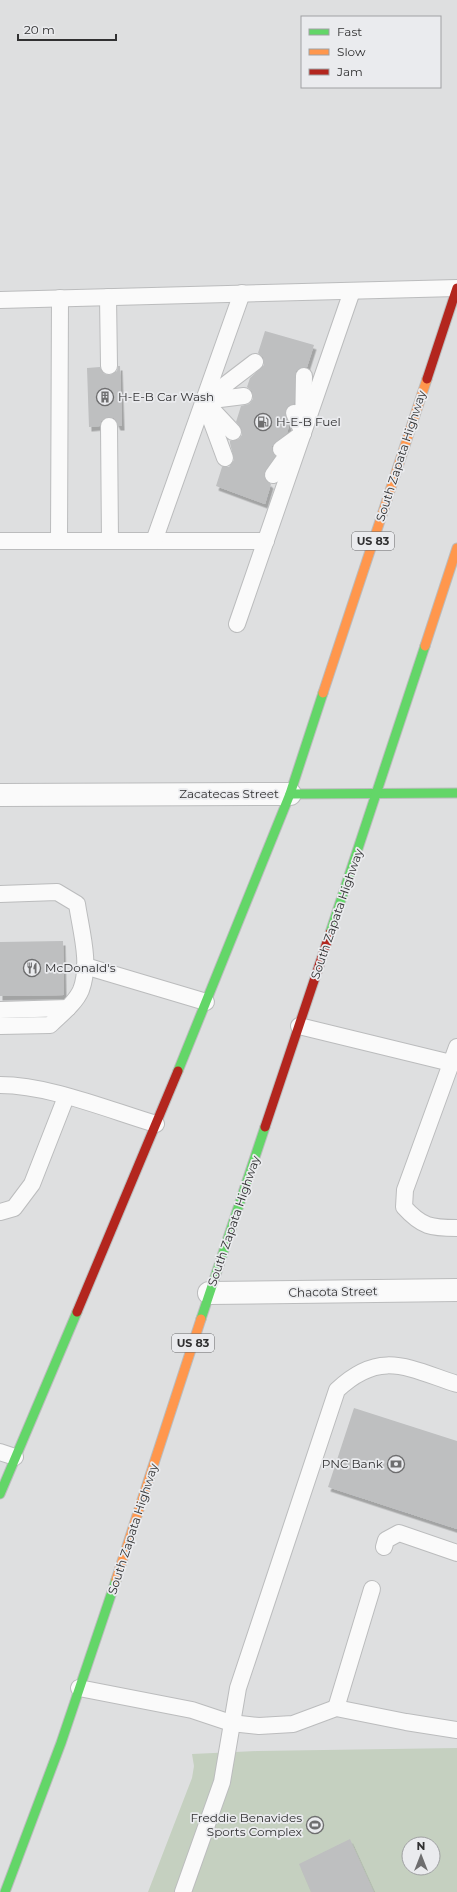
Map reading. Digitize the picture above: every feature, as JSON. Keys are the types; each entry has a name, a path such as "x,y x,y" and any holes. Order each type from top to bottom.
{"main road":[{"name":"South Zapata Highway","path":"0,1494 156,1124 290,794 457,288"},
{"name":"South Zapata Highway","path":"5,1892 43,1797 80,1688 209,1293 455,564 457,548"},
{"name":"Zacatecas Street","path":"290,794 457,793"}],"street":[{"name":"Zacatecas Street","path":"0,795 290,794"},
{"name":"Chacota Street","path":"209,1293 457,1290"}],"lane":[{"path":"0,300 457,288"},
{"path":"237,624 352,291"},
{"path":"154,541 242,293"},
{"path":"108,297 109,366"},
{"path":"59,541 60,298"},
{"path":"204,401 255,362"},
{"path":"273,475 303,433 304,376"},
{"path":"204,401 244,396"},
{"path":"204,401 233,432"},
{"path":"204,401 225,458"},
{"path":"294,412 303,433"},
{"path":"109,426 110,542"},
{"path":"281,449 303,433"},
{"path":"0,541 266,541"},
{"path":"0,894 57,892 77,904 85,966 80,990 68,1008 50,1025 0,1026"},
{"path":"85,966 206,1002"},
{"path":"0,1010 68,1008"},
{"path":"299,1026 454,1063"},
{"path":"457,1047 454,1063 405,1190 404,1207 416,1221 437,1228 457,1228"},
{"path":"0,1084 17,1085 66,1097 156,1124"},
{"path":"0,1212 14,1208 32,1184 66,1097"},
{"path":"183,1892 222,1782 238,1688 338,1390 352,1377 375,1365 394,1365 457,1384"},
{"path":"0,1452 15,1458"},
{"path":"384,1547 386,1540 399,1533 457,1552"},
{"path":"336,1708 372,1589"},
{"path":"80,1688 192,1710 231,1723 259,1726 293,1724 336,1708 406,1722 457,1730"}],"green space":[{"name":"Freddie Benavides Sports Complex","path":"457,1748 457,1892 148,1892 192,1778 194,1766 192,1754 257,1751"}],"building":[{"name":"H-E-B Fuel","path":"265,331 314,345 307,367 300,368 296,371 294,404 287,407 285,412 289,426 287,433 272,446 275,456 264,474 265,479 271,484 265,504 216,486 222,467 229,467 234,460 230,441 239,439 242,435 242,429 236,422 241,406 249,404 253,399 252,391 247,387 250,378 264,365 263,357 258,353"},
{"name":"H-E-B Car Wash","path":"118,366 120,366 122,426 118,426 114,418 109,417 101,421 100,426 89,427 87,368 100,367 104,374 110,375 117,371"},
{"name":"McDonald's","path":"63,941 64,995 0,996 0,942"},
{"name":"PNC Bank","path":"354,1408 457,1441 457,1529 328,1487"},
{"path":"350,1839 374,1892 311,1892 299,1864"}],"traffic: fast":[{"path":"330,933 425,646"},
{"path":"178,1071 290,794 323,693"},
{"path":"290,794 457,793"},
{"path":"201,1319 265,1127"},
{"path":"0,1494 77,1312"},
{"path":"5,1892 61,1743 116,1580"}],"traffic: slow":[{"path":"323,693 427,379"},
{"path":"425,646 457,548"},
{"path":"116,1580 201,1319"}],"traffic: jam":[{"path":"427,379 457,288"},
{"path":"265,1127 330,933"},
{"path":"77,1312 178,1071"}],"place":[{"name":"H-E-B Car Wash","path":"105,397"},
{"name":"H-E-B Fuel","path":"263,422"},
{"name":"McDonald's","path":"32,968"},
{"name":"PNC Bank","path":"396,1464"},
{"name":"Freddie Benavides Sports Complex","path":"315,1825"}]}
